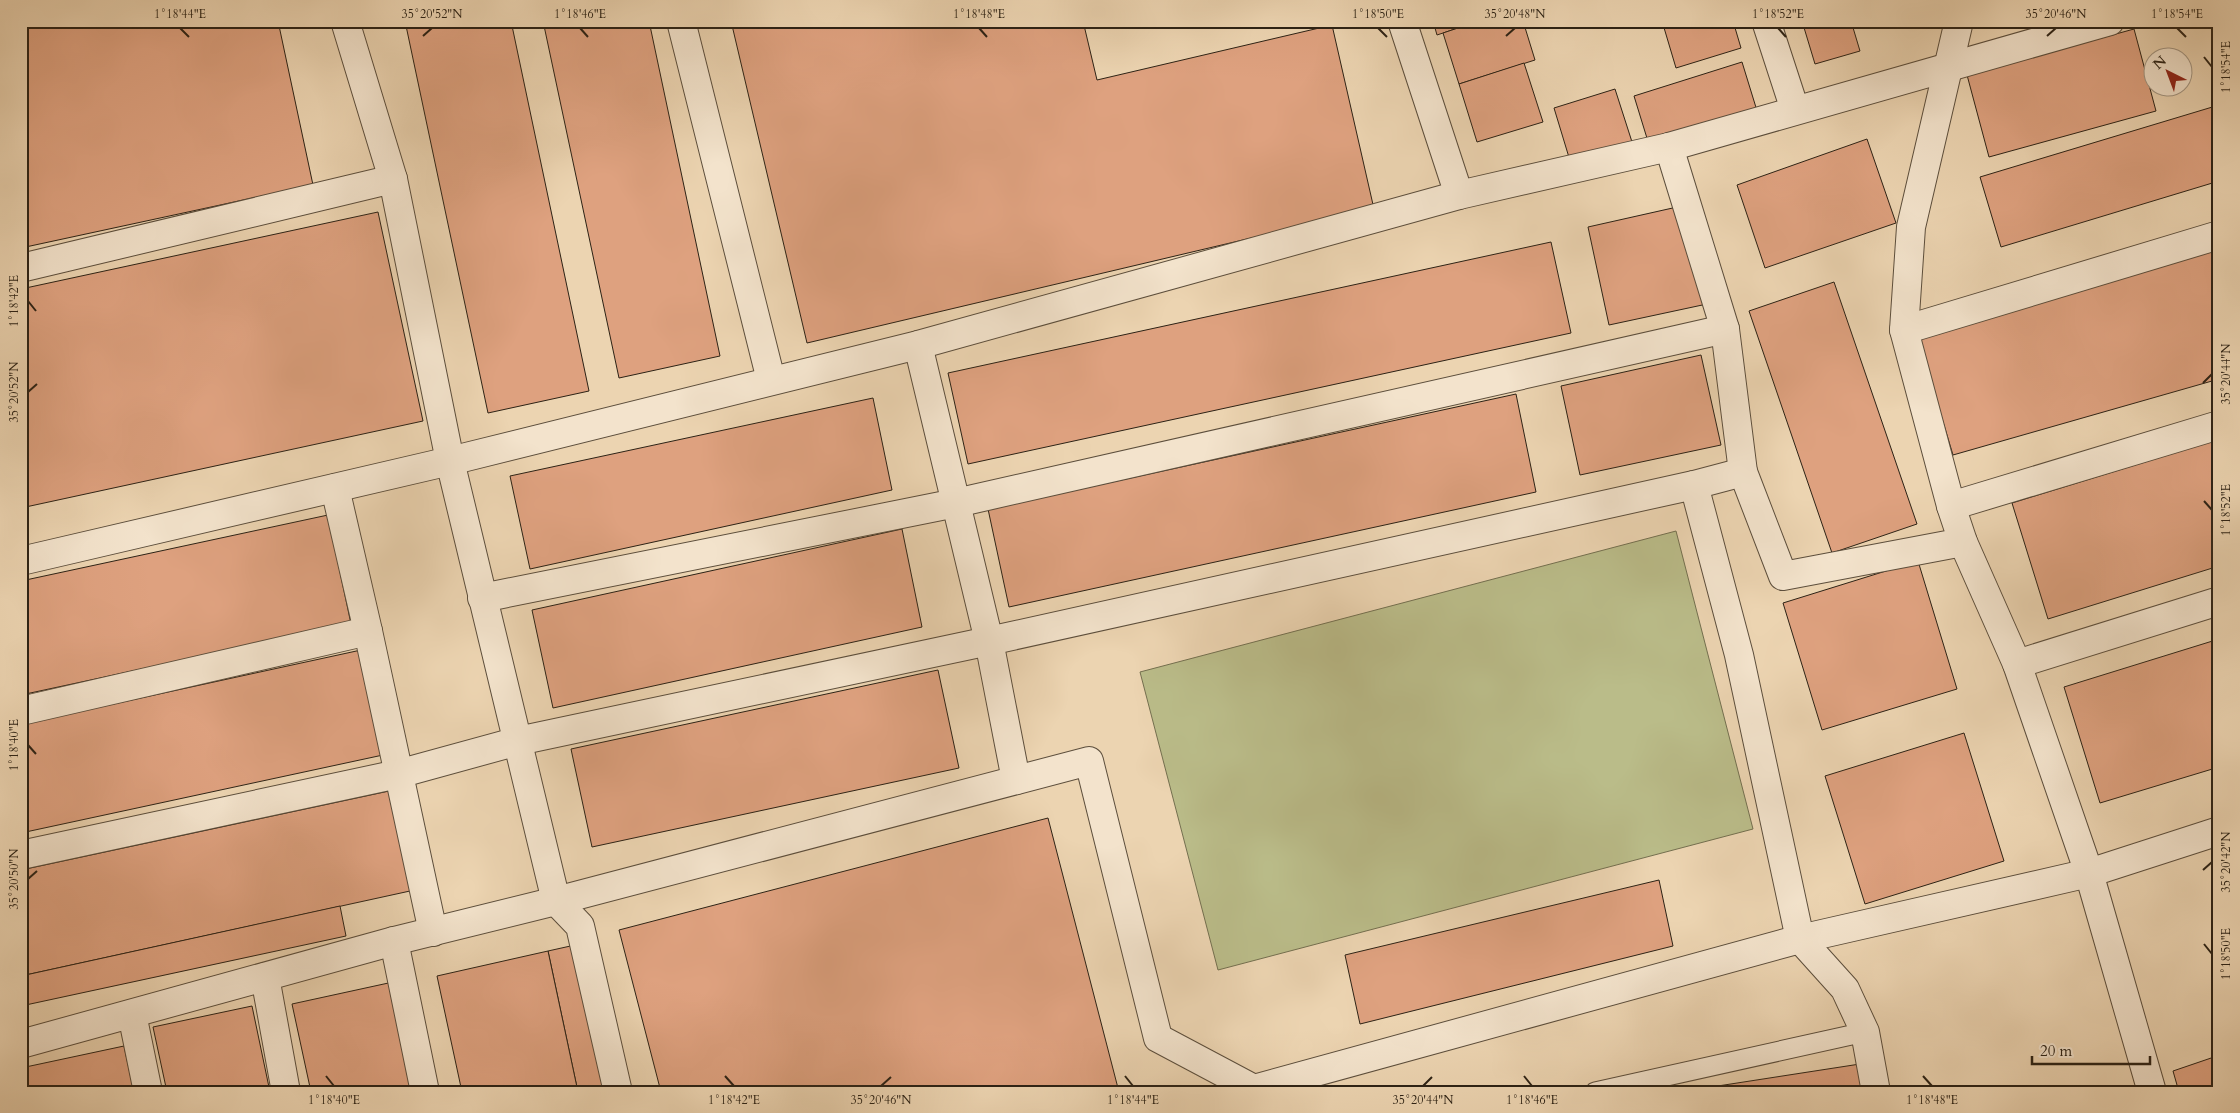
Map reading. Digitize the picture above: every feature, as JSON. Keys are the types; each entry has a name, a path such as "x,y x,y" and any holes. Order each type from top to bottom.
{"street":[{"path":"345,21 393,179 450,461 556,901 580,926 618,1092"},
{"path":"681,21 771,380"},
{"path":"1402,21 1460,195"},
{"path":"1766,21 1795,110"},
{"path":"1959,21 1912,227 1904,330 1951,506 1963,542 2017,664 2088,874 2152,1092"},
{"path":"21,561 450,461 918,345 1460,195 1669,147 2110,21"},
{"path":"1669,147 1725,329 1742,472 1782,576 1963,542"},
{"path":"21,268 393,179"},
{"path":"1904,330 2219,235"},
{"path":"482,598 956,503 1725,329"},
{"path":"918,345 989,641 1016,780"},
{"path":"1951,506 2219,425"},
{"path":"21,855 398,774 518,741 989,641 1694,485 1742,472"},
{"path":"1694,485 1740,655 1800,939 1845,989 1866,1032 1876,1092"},
{"path":"335,488 434,932"},
{"path":"2017,664 2219,601"},
{"path":"21,711 368,631"},
{"path":"21,1044 394,941 556,901 1089,761 1158,1038 1254,1089 1800,939 2088,874 2219,831"},
{"path":"394,941 425,1092"},
{"path":"265,977 286,1092"},
{"path":"132,1014 148,1092"}],"lane":[{"path":"1595,1092 1866,1032"}],"green space":[{"path":"1676,531 1753,829 1218,970 1140,672"}],"building":[{"path":"21,21 278,21 313,185 21,248"},
{"path":"405,21 511,21 589,391 488,413"},
{"path":"543,21 649,21 720,356 619,378"},
{"path":"731,21 1083,21 1097,80 1332,25 1374,209 807,343"},
{"path":"1433,21 1479,21 1437,35"},
{"path":"1479,21 1523,21 1535,60 1459,84 1443,33"},
{"path":"1662,21 1733,21 1741,48 1676,68"},
{"path":"1802,21 1851,21 1860,51 1815,64"},
{"path":"2134,29 2142,59 2142,98 2153,98 2156,111 1989,157 1967,75"},
{"path":"1742,62 1758,114 1650,148 1634,96"},
{"path":"1524,63 1543,122 1477,142 1459,84"},
{"path":"1615,89 1633,145 1571,164 1554,108"},
{"path":"2219,105 2219,181 2001,247 1980,177"},
{"path":"1867,139 1896,223 1765,268 1737,185"},
{"path":"1686,205 1707,304 1609,325 1588,227"},
{"path":"378,212 423,421 21,508 21,289"},
{"path":"1551,242 1571,333 968,464 948,373"},
{"path":"2219,248 2219,379 1953,455 1918,339"},
{"path":"1834,282 1917,524 1832,553 1749,311"},
{"path":"1701,355 1721,445 1580,475 1561,386"},
{"path":"1516,394 1536,492 1009,607 988,509"},
{"path":"873,398 892,490 530,569 510,476"},
{"path":"2219,439 2219,566 2048,619 2012,503"},
{"path":"328,515 351,624 21,695 21,581"},
{"path":"902,529 922,627 553,708 532,610"},
{"path":"1918,561 1957,689 1822,730 1783,603"},
{"path":"2219,639 2219,767 2100,803 2064,687"},
{"path":"361,650 383,755 21,833 21,724"},
{"path":"938,670 959,768 592,847 571,749"},
{"path":"1964,733 2004,861 1865,904 1825,776"},
{"path":"389,791 410,891 21,976 21,870"},
{"path":"1048,818 1119,1092 661,1092 619,930"},
{"path":"1659,880 1673,946 1360,1024 1345,955"},
{"path":"340,906 346,936 21,1006 21,976"},
{"path":"575,945 606,1092 578,1092 548,951"},
{"path":"548,951 578,1092 462,1092 437,976"},
{"path":"393,982 416,1092 311,1092 292,1004"},
{"path":"252,1006 270,1092 167,1092 153,1027"},
{"path":"124,1046 134,1092 21,1092 21,1068"},
{"path":"2217,1056 2219,1063 2219,1092 2179,1092 2173,1071"},
{"path":"1860,1064 1865,1092 1679,1092"}]}
